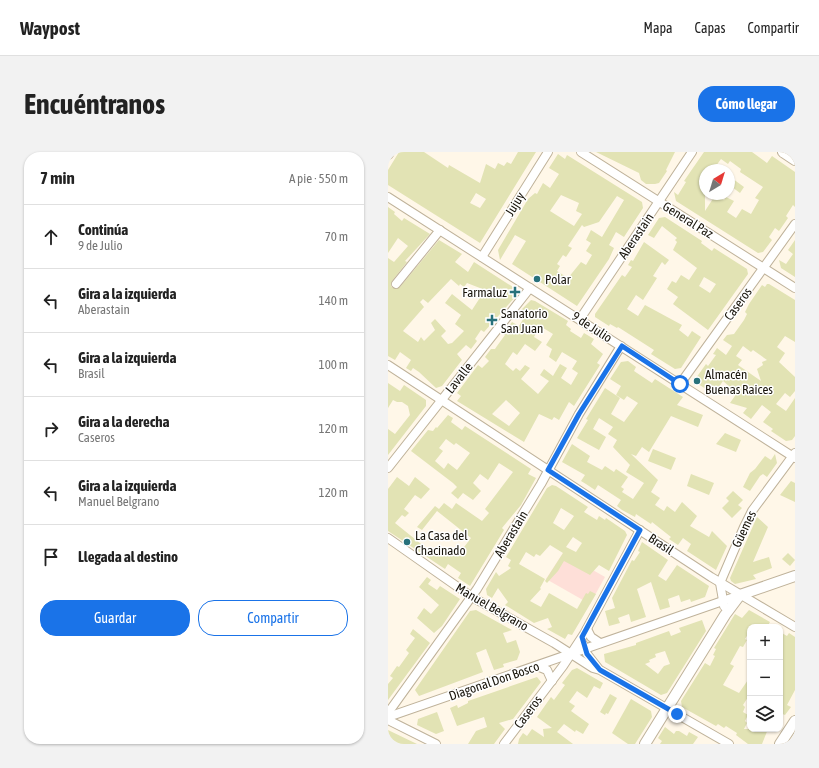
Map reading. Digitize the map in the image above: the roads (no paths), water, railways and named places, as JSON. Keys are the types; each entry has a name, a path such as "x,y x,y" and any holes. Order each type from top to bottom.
{"main road":[{"path":"783,152 795,160"},
{"name":"Diagonal Don Bosco","path":"740,595 795,576"},
{"path":"645,744 725,615 740,595"},
{"path":"780,744 795,721"}],"street":[{"name":"Jujuy","path":"482,257 548,152"},
{"name":"General Paz","path":"581,152 795,288"},
{"name":"Aberastain","path":"580,319 692,152"},
{"name":"9 de Julio","path":"388,196 794,456"},
{"name":"Caseros","path":"680,384 795,224"},
{"path":"396,284 440,230"},
{"name":"Lavalle","path":"388,468 530,288"},
{"name":"Aberastain","path":"388,713 472,597 548,470 579,414 622,346"},
{"name":"Brasil","path":"388,365 720,583 795,628"},
{"name":"Güemes","path":"720,583 744,526 752,511 794,456"},
{"name":"Caseros","path":"504,744 552,681 582,637 640,530"},
{"name":"Manuel Belgrano","path":"388,538 472,597 729,744"},
{"path":"720,583 725,615"},
{"name":"Diagonal Don Bosco","path":"388,717 740,595"},
{"path":"587,629 591,637 600,643"},
{"name":"Manuel Belgrano","path":"582,637 585,649 591,661 600,670"},
{"path":"537,666 547,670 552,681"},
{"path":"388,720 436,744"}],"place":[{"name":"Polar","path":"537,279"},
{"name":"Farmaluz","path":"515,292"},
{"name":"Sanatorio San Juan","path":"492,320"},
{"name":"Almacén Buenas Raices","path":"697,381"},
{"name":"La Casa del Chacinado","path":"407,542"}]}
